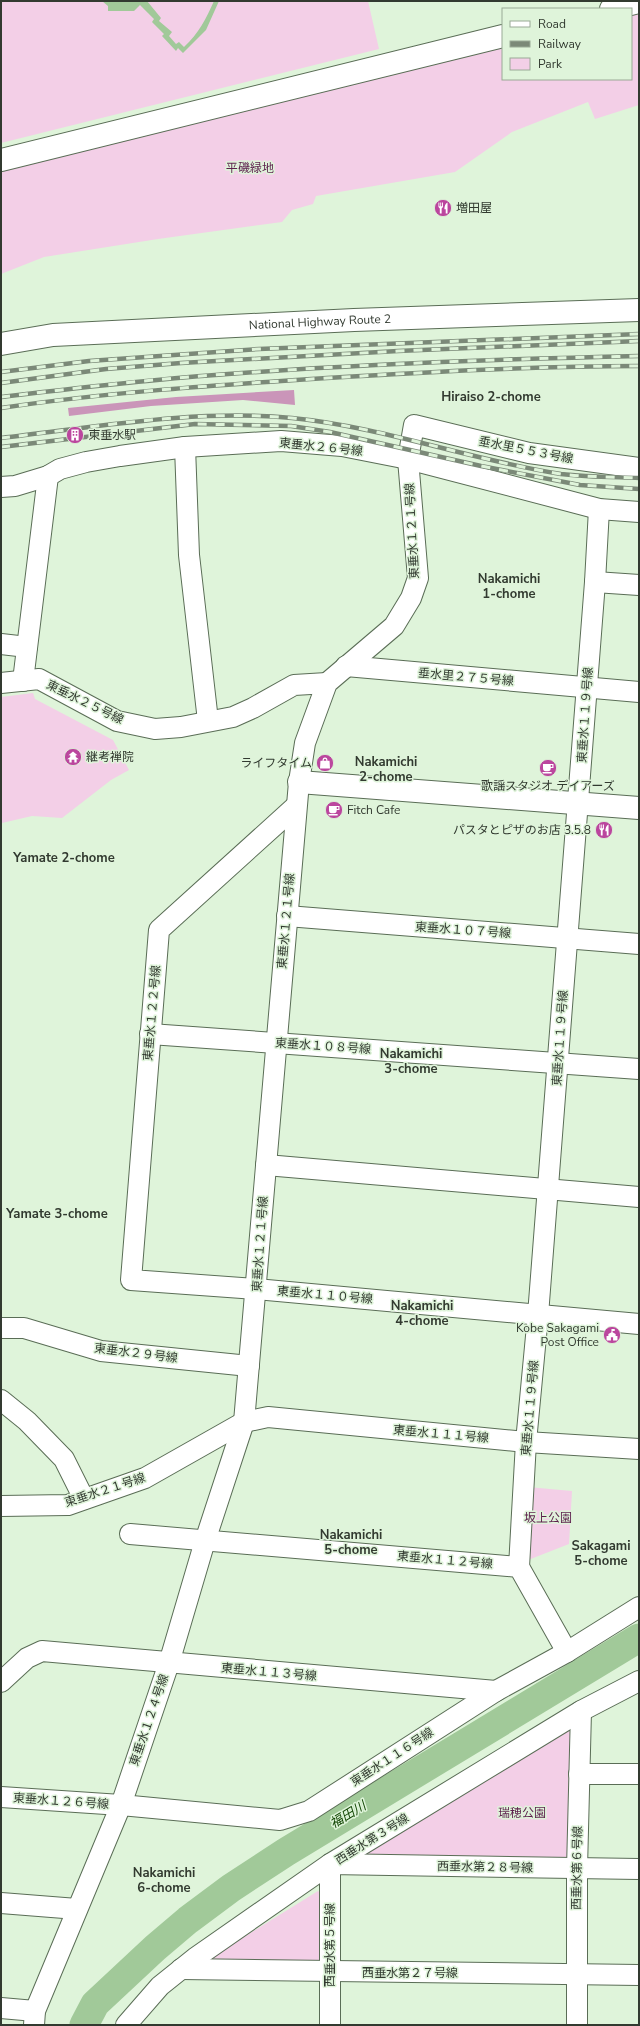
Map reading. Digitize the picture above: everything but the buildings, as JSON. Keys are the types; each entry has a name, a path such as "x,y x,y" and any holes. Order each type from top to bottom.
{"main road":[{"path":"615,8 639,2"},
{"path":"1,160 502,36"},
{"name":"National Highway Route 2","path":"1,344 53,335 354,320 639,310"},
{"path":"298,782 578,802 639,808"}],"street":[{"name":"東垂水１２１号線","path":"244,1422 298,782 305,743 327,683 394,626 411,598 418,578 408,460 414,425"},
{"name":"垂水里５５３号線","path":"414,425 529,453 639,468"},
{"name":"東垂水２６号線","path":"1,487 15,486 48,476 60,469 86,462 185,447 281,441 342,446 408,460 599,509 639,512"},
{"path":"185,447 189,555 208,721"},
{"path":"23,681 48,476"},
{"name":"東垂水１１９号線","path":"519,1567 526,1442 538,1315 568,938 595,582 599,509"},
{"path":"595,582 639,585"},
{"path":"1,644 27,648"},
{"name":"垂水里２７５号線","path":"346,666 639,692"},
{"name":"東垂水２５号線","path":"1,683 39,680 117,721 155,729 181,727 233,717 253,708 294,685 327,683"},
{"name":"東垂水１２２号線","path":"131,1280 159,930 296,806"},
{"name":"東垂水１０７号線","path":"287,916 639,944"},
{"name":"東垂水１０８号線","path":"150,1034 639,1069"},
{"path":"266,1166 639,1197"},
{"name":"東垂水１１０号線","path":"131,1280 256,1289 639,1324"},
{"name":"東垂水２９号線","path":"1,1328 24,1328 101,1351 249,1366"},
{"path":"1,1400 27,1421 64,1459 84,1499"},
{"name":"東垂水１１１号線","path":"244,1422 268,1417 526,1442 639,1449"},
{"name":"東垂水２１号線","path":"1,1506 68,1505 145,1478 244,1422"},
{"name":"東垂水１２４号線","path":"30,2020 121,1805 169,1663 205,1541 244,1422"},
{"name":"東垂水１１２号線","path":"130,1534 519,1567"},
{"path":"519,1567 567,1652"},
{"name":"東垂水１１６号線","path":"121,1805 280,1820 309,1811 496,1691 567,1652 639,1607"},
{"name":"東垂水１１３号線","path":"1,1682 27,1658 42,1651 496,1691"},
{"name":"西垂水第３号線","path":"126,2025 160,1986 180,1969 330,1864 581,1711 639,1681"},
{"name":"西垂水第６号線","path":"577,2025 577,1869 581,1711"},
{"path":"579,1774 639,1774"},
{"name":"東垂水１２６号線","path":"1,1797 121,1805"},
{"name":"西垂水第２８号線","path":"330,1864 639,1869"},
{"name":"西垂水第５号線","path":"330,1864 330,2025"},
{"path":"1,1903 77,1909"},
{"name":"西垂水第２７号線","path":"180,1969 330,1972 639,1974"},
{"path":"1,2008 30,2020"}],"green space":[{"path":"1,1 368,1 379,49 1,143"},
{"name":"平磯緑地","path":"639,12 639,105 595,119 588,102 512,132 455,172 316,196 313,204 292,210 282,222 158,239 44,257 1,274 1,170 502,46 502,80 632,80 632,14"},
{"name":"継考禅院","path":"33,693 35,699 113,740 129,770 111,780 62,818 32,816 2,823 1,825 1,697"},
{"name":"坂上公園","path":"528,1487 572,1491 569,1544 523,1562"},
{"name":"瑞穂公園","path":"565,1729 571,1732 570,1854 565,1863 366,1859 365,1854"},
{"path":"318,1891 324,1895 325,1958 319,1966 205,1961"}],"shaded area":[{"path":"102,1 147,1 161,18 159,21 172,32 169,36 176,44 179,42 184,47 202,26 214,1 219,1 206,30 183,53 178,48 176,51 162,36 164,34 152,22 154,19 140,5 134,11 108,11 108,6"},
{"path":"294,390 295,405 243,400 151,406 69,416 68,408 176,397"}],"waterway":[{"name":"福田川","path":"84,2025 95,2004 155,1948 188,1920 231,1888 286,1852 639,1638"}],"railway":[{"path":"1,372 89,361 259,349 639,334"},
{"path":"1,383 106,369 181,363 398,351 639,341"},
{"path":"1,397 143,381 279,370 434,362 639,356"},
{"path":"1,408 123,393 204,386 483,370 639,366"},
{"path":"1,438 110,424 183,417 256,416 292,418 326,422 394,436 494,461 561,474 639,478"},
{"path":"1,447 195,424 291,426 330,432 481,466 580,485 639,489"}],"place":[{"name":"増田屋","path":"443,208"},
{"name":"東垂水駅","path":"75,435"},
{"name":"継考禅院","path":"73,757"},
{"name":"ライフタイム","path":"325,763"},
{"name":"歌謡スタジオ デイアーズ","path":"548,768"},
{"name":"Fitch Cafe","path":"334,810"},
{"name":"パスタとピザのお店 3.5.8","path":"604,830"},
{"name":"Kobe Sakagami Post Office","path":"612,1335"}],"district":[{"name":"Hiraiso 2-chome","path":"491,397"},
{"name":"Nakamichi 1-chome","path":"509,586"},
{"name":"Nakamichi 2-chome","path":"386,770"},
{"name":"Yamate 2-chome","path":"64,858"},
{"name":"Nakamichi 3-chome","path":"411,1062"},
{"name":"Yamate 3-chome","path":"57,1214"},
{"name":"Nakamichi 4-chome","path":"422,1314"},
{"name":"Nakamichi 5-chome","path":"351,1542"},
{"name":"Sakagami 5-chome","path":"601,1554"},
{"name":"Nakamichi 6-chome","path":"164,1880"}]}
